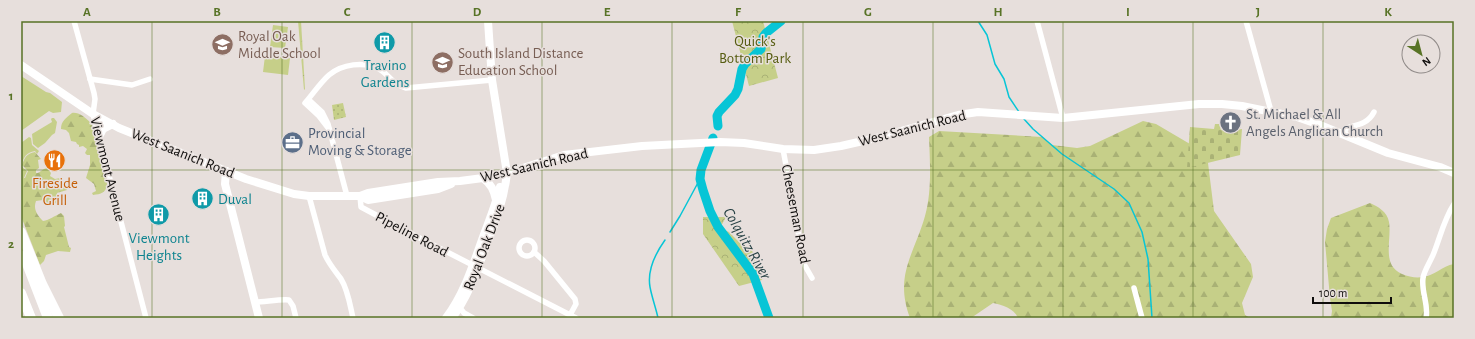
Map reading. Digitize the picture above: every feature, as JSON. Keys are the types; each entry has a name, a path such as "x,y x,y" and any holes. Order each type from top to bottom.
{"highway":[{"path":"21,232 42,284 59,318"},
{"path":"21,249 48,318"},
{"path":"21,293 31,318"}],"main road":[{"path":"488,21 492,80 504,174"},
{"name":"West Saanich Road","path":"21,65 93,114 113,124 264,186 308,196 360,196 368,200 438,189 460,182 504,174 564,155 661,144 720,142 744,143 783,149 814,150 841,146 876,138 958,115 978,112 1063,118 1199,104 1222,104 1271,111 1308,120 1388,153 1440,167 1454,173"},
{"path":"99,137 103,129 113,124"},
{"path":"226,171 225,184 259,318"},
{"name":"Royal Oak Drive","path":"446,318 476,267 504,174"},
{"name":"Royal Oak Drive","path":"452,318 460,308 503,199 504,174"},
{"path":"483,178 494,190 496,201"}],"street":[{"name":"Viewmont Avenue","path":"74,21 95,99 93,114 146,318"},
{"path":"1037,21 1063,118"},
{"path":"1246,21 1271,111"},
{"path":"347,196 329,129 307,101 329,75 335,71 352,65 360,65 374,67 384,73 394,83 406,88 468,82 475,78 492,80"},
{"path":"90,79 132,85 150,79"},
{"path":"1344,135 1346,128 1364,122 1370,118 1374,112"},
{"name":"Cheeseman Road","path":"783,149 804,264 812,278"},
{"path":"308,196 325,255 346,289 353,318"},
{"name":"Pipeline Road","path":"360,196 361,207 476,267"},
{"path":"1426,318 1428,312 1424,294 1423,278 1441,237 1448,212 1454,204"},
{"path":"534,252 544,261 575,299 576,304 570,315"},
{"path":"476,267 576,318"},
{"path":"1134,288 1142,318"},
{"path":"256,302 284,299 289,300 293,306 296,318"},
{"path":"460,308 464,313 473,318"}],"green space":[{"path":"298,21 301,21 304,90"},
{"name":"Quick's Bottom Park","path":"732,21 763,21 778,78 749,86"},
{"path":"273,25 288,27 285,48 270,47"},
{"path":"265,56 290,58 288,75 263,72"},
{"path":"21,76 62,102 61,112 53,113 49,111 21,131"},
{"path":"343,103 346,117 334,120 332,105"},
{"path":"72,113 81,115 90,122 89,124 92,125 107,184 106,189 101,193 93,195 92,193 96,191 94,184 86,178 90,165 90,155 85,153 87,149 83,146 79,147 76,142 71,141 69,133 66,130 61,129 63,122"},
{"path":"52,118 54,118 57,122 55,133 38,148 33,144 32,134 52,122"},
{"path":"1143,121 1156,124 1190,144 1208,163 1214,211 1251,264 1253,277 1242,303 1245,315 1250,318 1018,318 1011,309 993,303 971,318 910,318 904,289 905,277 911,254 921,230 929,197 929,137 939,131 1042,137 1052,145 1077,148 1090,146"},
{"path":"1215,124 1219,124 1221,130 1228,131 1242,129 1240,155 1187,168 1190,127 1214,129"},
{"path":"29,137 31,138 32,145 39,151 37,154 35,151 27,154 24,157 21,166 21,143"},
{"path":"35,152 41,159 38,160 39,168 36,170 36,173 47,168 51,173 50,176 55,179 60,178 61,185 66,186 67,190 57,193 58,202 54,204 45,204 43,200 36,201 36,212 43,221 61,213 64,216 64,227 69,247 71,248 70,252 58,251 46,255 44,261 40,265 21,216 21,178 25,178 28,171 22,165 26,156"},
{"path":"21,166 27,171 24,178 21,178"},
{"path":"1370,203 1382,210 1388,218 1390,229 1389,258 1396,270 1407,276 1420,277 1431,275 1454,264 1454,318 1331,318 1332,311 1325,242 1327,229 1331,218"},
{"path":"703,217 726,217 720,228 729,232 741,244 745,245 753,252 757,267 763,272 762,280 739,286 703,234"}],"waterway":[{"name":"Colquitz River","path":"718,126 717,116 735,95 738,89 742,69 745,64 761,49 763,37 766,33 781,21"},
{"path":"978,21 987,35 995,64 1004,79 1009,97 1019,112"},
{"path":"1024,119 1033,129 1062,154 1114,189 1129,203 1142,232 1148,259 1152,318"},
{"name":"Colquitz River","path":"713,138 701,170 700,179 703,190 710,211 718,227 753,274 769,318"},
{"path":"670,232 700,179"},
{"path":"658,318 649,281 653,262 665,240"}],"place":[{"name":"Travino Gardens","path":"385,42"},
{"name":"Royal Oak Middle School","path":"222,45"},
{"name":"South Island Distance Education School","path":"442,62"},
{"name":"St. Michael & All Angels Anglican Church","path":"1230,123"},
{"name":"Provincial Moving & Storage","path":"292,142"},
{"name":"Fireside Grill","path":"55,160"},
{"name":"Duval","path":"203,199"},
{"name":"Viewmont Heights","path":"159,215"}]}
